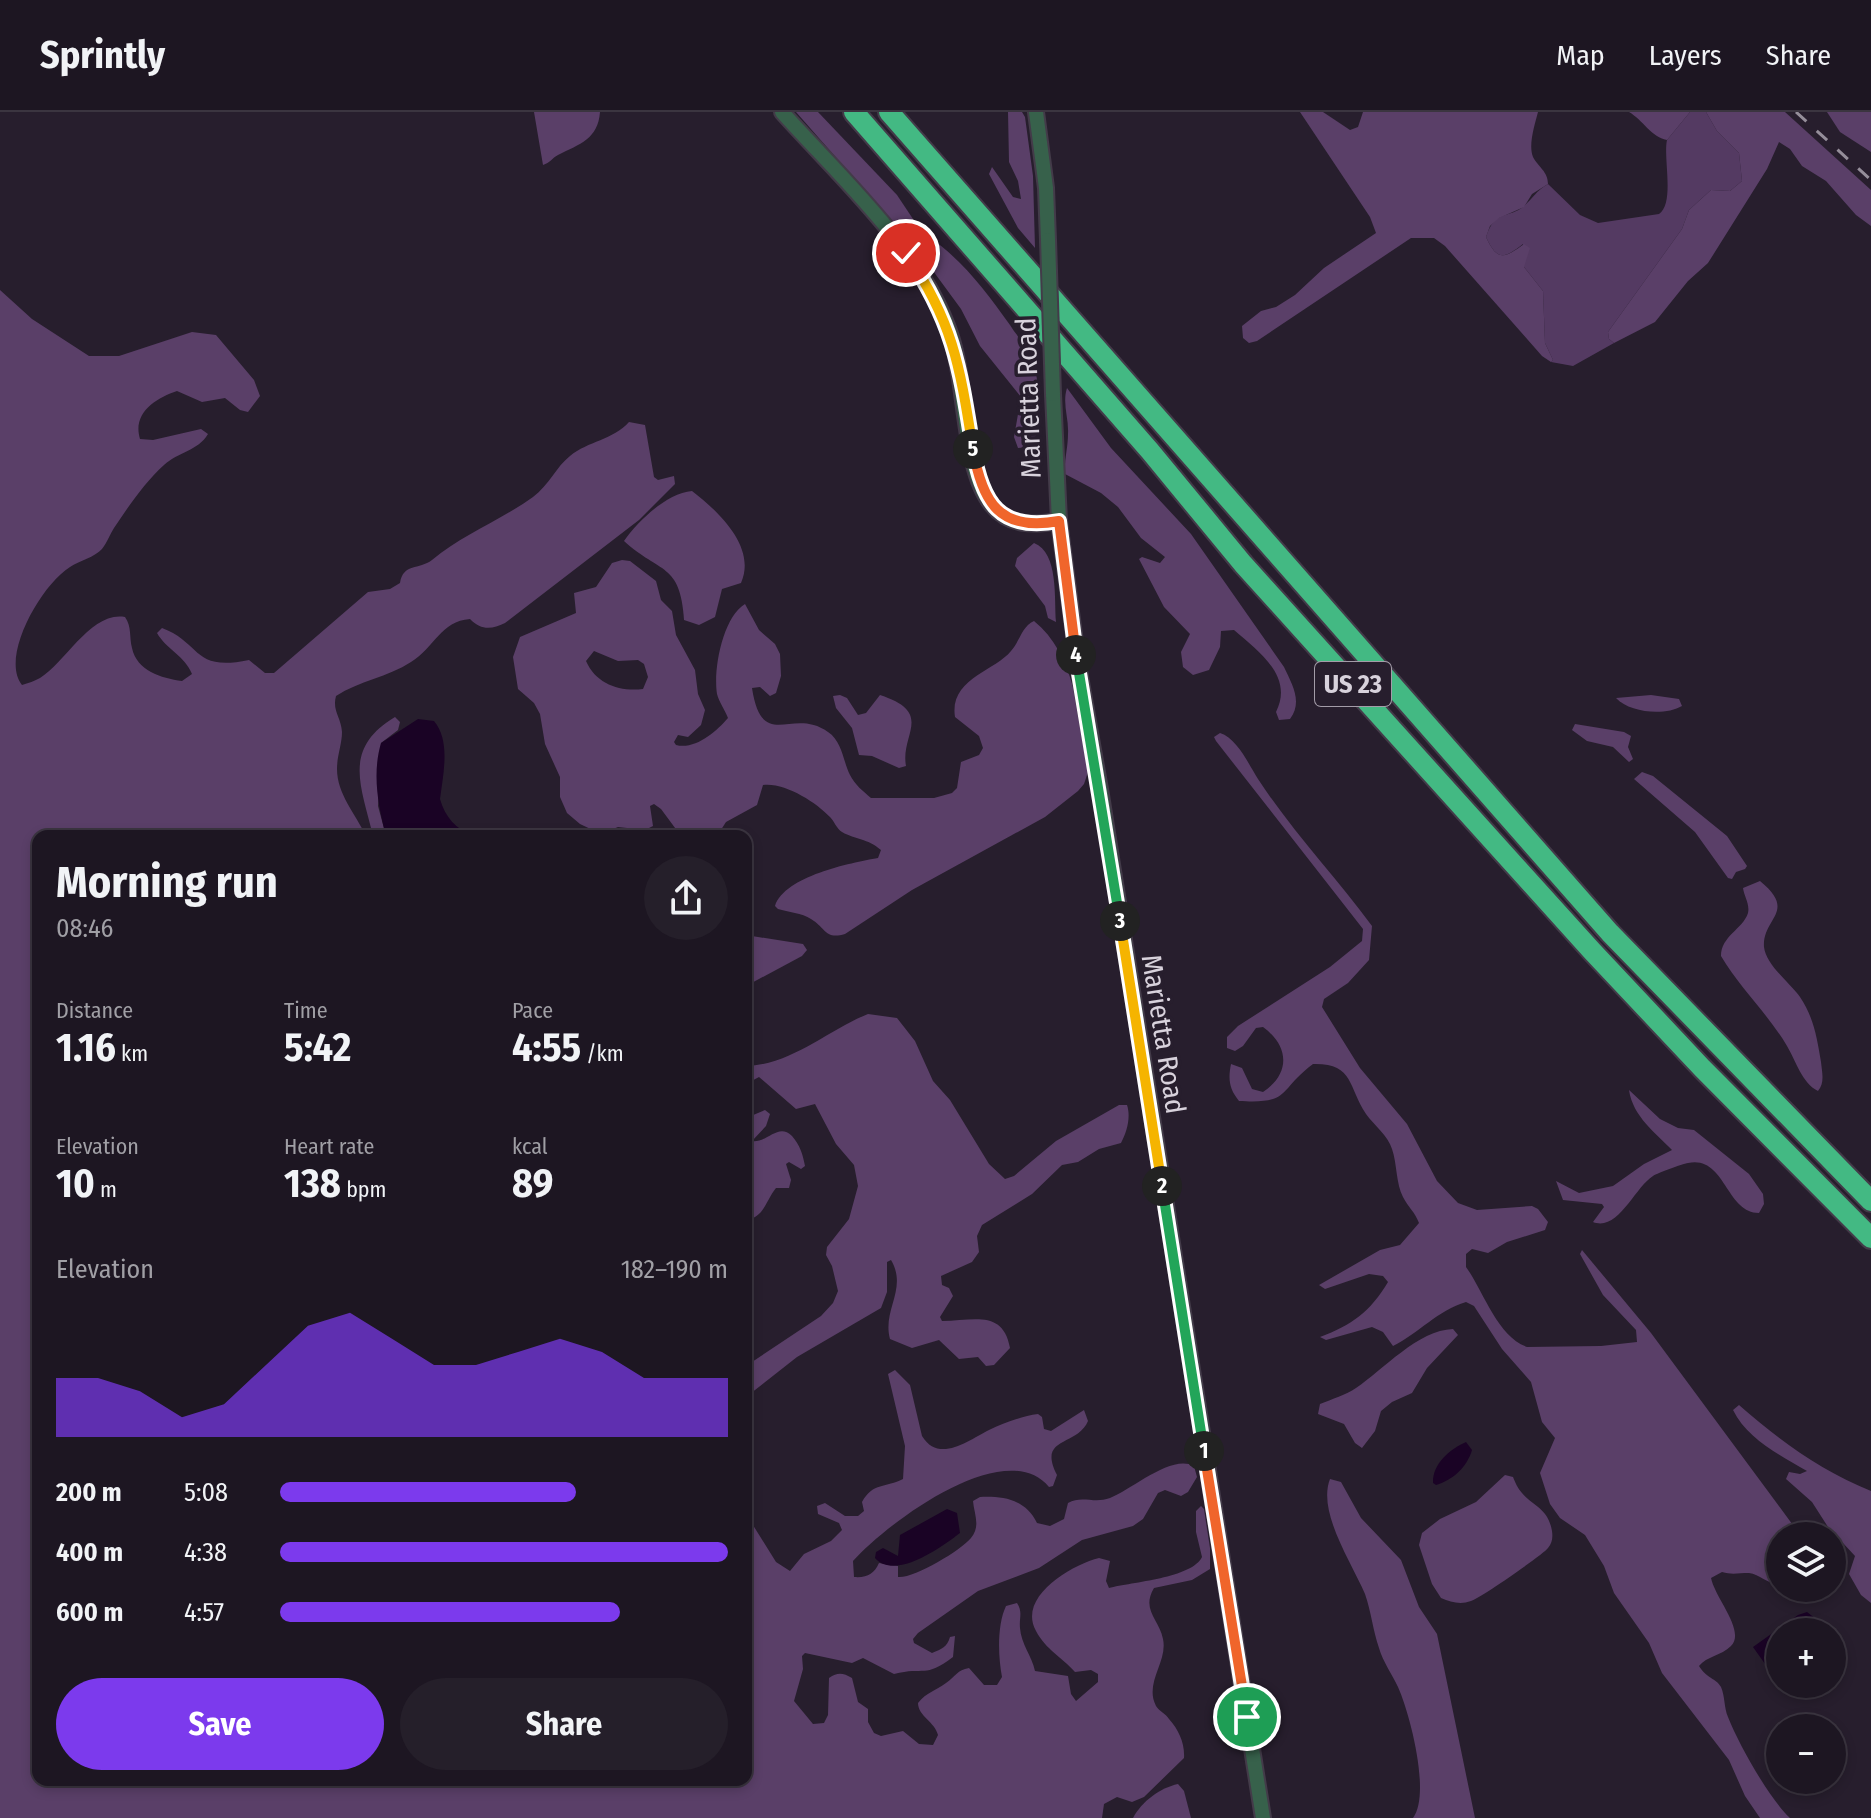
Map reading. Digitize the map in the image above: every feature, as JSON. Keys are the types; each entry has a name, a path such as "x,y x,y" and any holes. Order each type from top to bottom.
{"highway":[{"name":"US 23","path":"854,112 1140,439 1243,564 1592,951 1702,1068 1871,1238"},
{"name":"US 23","path":"889,112 1610,933 1871,1201"}],"street":[{"path":"782,112 906,253 940,309 957,358 977,472 987,497 1000,513 1019,522 1041,524 1059,521"},
{"name":"Marietta Road","path":"1036,112 1046,188 1059,521 1078,665 1263,1818"}],"shaded area":[{"path":"534,112 600,112 592,135 543,165"},
{"path":"796,112 818,112 897,195 913,219 914,232 907,237 904,235"},
{"path":"1008,112 1022,112 1025,117 1033,176 1035,248 1018,228 989,174 992,167 1013,197 1021,199 1018,181 1009,162"},
{"path":"1300,112 1323,112 1350,130 1358,127 1363,112 1538,112 1531,147 1548,184 1532,194 1524,207 1499,218 1490,226 1486,237 1494,250 1502,255 1524,244 1530,248 1524,267 1543,291 1545,343 1553,360 1551,362 1542,356 1445,246 1434,238 1411,238 1257,341 1249,343 1243,338 1242,326 1261,311 1276,307 1295,295 1324,268 1376,233 1370,217"},
{"path":"1629,112 1690,112 1667,140 1656,135"},
{"path":"1690,112 1706,112 1717,131 1739,153 1742,181 1730,191 1711,190 1689,210 1682,229 1608,332 1609,339 1614,343 1573,366 1551,362 1553,360 1545,343 1543,291 1524,267 1523,244 1506,255 1498,254 1486,237 1490,228 1498,218 1524,206 1548,184 1580,215 1598,223 1659,214 1664,208 1668,190 1667,140"},
{"path":"1706,112 1785,112 1871,190 1871,226 1856,215 1826,181 1802,166 1790,149 1779,142 1767,169 1708,263 1688,281 1655,322 1614,343 1609,339 1608,332 1682,229 1689,210 1711,190 1730,191 1742,181 1739,153 1717,131"},
{"path":"1827,112 1871,112 1871,152 1840,132"},
{"path":"932,239 975,279 1031,356 1037,378 1039,423 1035,437 1024,447 1018,448 1014,437 1021,397 980,346 961,309 928,264 927,244"},
{"path":"0,290 32,319 89,356 119,356 192,332 216,335 254,380 260,396 248,412 240,410 225,398 202,402 177,391 154,402 143,414 138,430 140,439 153,440 201,429 208,434 199,444 164,465 150,479 102,549 70,567 47,590 26,623 20,641 16,658 22,685 50,671 90,629 113,617 125,617 135,656 144,668 166,678 182,681 192,674 185,662 157,633 162,628 175,634 207,659 231,663 249,660 265,673 274,673 368,592 390,589 400,583 404,572 427,563 539,492 570,456 616,433 629,422 645,425 654,477 658,480 674,476 675,484 639,520 505,623 486,628 470,619 460,621 445,630 411,662 336,696 335,706 342,732 338,778 343,795 363,830 32,830 32,1786 752,1786 752,1524 776,1562 790,1571 804,1554 831,1541 842,1530 839,1523 818,1514 817,1506 825,1503 845,1516 858,1516 864,1511 862,1502 871,1491 903,1479 905,1446 888,1374 895,1370 910,1385 922,1436 937,1448 963,1444 989,1430 1032,1415 1042,1417 1044,1429 1051,1431 1084,1410 1088,1421 1076,1435 1055,1448 1052,1463 1057,1475 1053,1486 1049,1487 1029,1473 1004,1471 976,1477 947,1490 891,1526 869,1545 853,1561 854,1577 870,1574 879,1563 898,1566 898,1577 905,1576 947,1557 974,1533 973,1501 980,1497 1014,1501 1027,1509 1037,1523 1050,1526 1064,1519 1068,1503 1110,1498 1163,1468 1185,1464 1194,1466 1197,1477 1188,1492 1181,1496 1165,1490 1158,1493 1143,1519 1133,1526 1082,1540 1039,1568 978,1591 918,1633 913,1639 914,1643 932,1653 955,1636 953,1657 936,1668 894,1674 863,1658 852,1663 805,1653 794,1701 813,1724 824,1723 828,1715 829,1678 846,1675 852,1678 858,1702 868,1709 868,1722 874,1733 881,1736 903,1731 919,1744 933,1745 938,1735 918,1703 969,1668 984,1685 997,1685 1002,1677 1001,1622 1006,1606 1017,1603 1021,1634 1035,1671 1068,1676 1071,1694 1076,1701 1098,1682 1098,1674 1091,1670 1075,1672 1040,1638 1032,1618 1040,1595 1062,1575 1099,1558 1110,1561 1106,1581 1109,1588 1186,1570 1202,1557 1196,1532 1196,1511 1201,1506 1210,1548 1210,1569 1192,1580 1154,1588 1149,1602 1164,1648 1154,1681 1153,1697 1156,1706 1178,1732 1184,1758 1144,1797 1132,1802 1117,1797 1104,1804 1102,1818 0,1818"},
{"path":"1067,388 1111,448 1191,534 1284,667 1296,700 1290,719 1279,720 1276,712 1281,687 1271,666 1234,630 1221,631 1220,647 1209,670 1193,675 1183,667 1181,652 1190,634 1164,607 1139,559 1142,557 1160,563 1165,557 1141,538 1118,507 1101,493 1065,474"},
{"path":"692,491 732,531 744,556 745,570 741,583 722,589 715,617 699,625 684,620 682,601 673,578 624,541 654,509 673,497"},
{"path":"1034,543 1048,556 1051,566 1056,622 1048,618 1045,606 1015,566 1017,558"},
{"path":"622,560 630,561 656,581 661,600 672,611 676,635 695,670 698,694 705,710 701,725 688,737 678,735 674,742 683,746 711,734 728,718 717,694 718,658 731,620 745,604 759,630 775,644 780,654 781,676 776,693 770,696 760,687 752,688 763,719 771,724 815,725 828,732 839,746 852,779 871,798 934,798 952,793 957,788 961,762 979,755 983,748 979,736 955,717 959,693 975,677 1004,658 1034,621 1048,635 1068,670 1088,772 1084,784 1045,817 912,890 845,934 829,934 807,917 775,906 791,887 805,879 836,867 878,858 881,850 842,832 824,811 790,790 763,785 757,805 726,822 721,830 677,830 654,804 650,806 653,826 645,830 618,827 593,830 567,813 560,797 560,777 545,744 540,714 534,703 518,689 513,657 520,637 576,613 574,593 596,587 612,563","holes":["594,651 618,661 638,660 644,664 648,677 643,689 610,685 596,676 586,661"]},
{"path":"880,695 906,709 911,725 905,754 906,766 899,768 872,756 859,755 852,728 836,708 833,696 847,698 858,715 866,713"},
{"path":"1651,695 1679,699 1682,706 1666,711 1639,710 1616,698"},
{"path":"395,717 400,722 398,730 381,743 378,806 384,830 372,830 360,769 362,755 378,729"},
{"path":"418,719 434,721 443,738 444,748 440,799 448,817 461,830 385,830 377,790 381,743"},
{"path":"1575,724 1624,732 1631,736 1628,747 1633,759 1629,762 1613,747 1587,741 1572,730"},
{"path":"1220,733 1237,746 1285,817 1372,926 1369,960 1348,983 1324,999 1322,1007 1360,1068 1407,1124 1437,1181 1458,1203 1477,1210 1532,1206 1548,1222 1545,1230 1507,1242 1488,1253 1472,1249 1466,1254 1466,1267 1499,1323 1527,1347 1637,1342 1636,1330 1603,1295 1580,1254 1582,1250 1651,1333 1791,1522 1766,1522 1766,1580 1749,1573 1722,1572 1711,1578 1732,1623 1735,1640 1727,1649 1699,1666 1721,1687 1739,1742 1766,1788 1766,1794 1771,1794 1790,1818 1760,1818 1745,1796 1729,1760 1662,1673 1649,1643 1614,1593 1604,1566 1585,1535 1560,1518 1550,1504 1540,1473 1555,1438 1542,1422 1531,1382 1502,1349 1474,1306 1466,1302 1456,1306 1393,1346 1383,1332 1372,1327 1326,1340 1320,1337 1342,1328 1359,1316 1388,1282 1383,1276 1369,1274 1325,1289 1319,1285 1380,1250 1400,1245 1419,1223 1401,1192 1390,1144 1366,1114 1343,1072 1313,1064 1282,1094 1268,1100 1239,1101 1231,1088 1231,1064 1242,1068 1252,1089 1263,1092 1278,1076 1283,1060 1278,1042 1263,1027 1256,1028 1243,1046 1235,1051 1227,1048 1227,1037 1238,1026 1330,967 1362,941 1363,929 1214,737"},
{"path":"1642,772 1653,776 1727,836 1747,866 1745,869 1736,872 1732,879 1728,878 1695,832 1634,779"},
{"path":"1760,881 1771,892 1777,908 1764,947 1774,967 1800,997 1812,1020 1822,1073 1818,1091 1804,1077 1779,1034 1721,956 1728,938 1748,913 1743,888"},
{"path":"752,936 803,944 807,950 802,956 752,983"},
{"path":"868,1014 897,1018 915,1041 933,1081 950,1100 989,1164 1005,1179 1014,1176 1056,1141 1119,1105 1127,1105 1127,1129 1121,1143 1099,1149 1078,1162 1062,1165 1032,1194 982,1225 977,1236 979,1252 972,1262 941,1276 942,1285 949,1288 953,1296 940,1317 942,1321 985,1320 1001,1327 1010,1348 994,1365 986,1366 978,1357 959,1359 939,1340 912,1348 890,1339 889,1318 897,1280 891,1260 887,1262 887,1292 881,1308 797,1357 752,1392 752,1362 821,1316 833,1303 838,1291 826,1255 827,1247 849,1219 858,1186 854,1165 836,1144 815,1104 796,1109 759,1077 752,1081 752,1065 794,1053"},
{"path":"1629,1090 1660,1119 1678,1128 1694,1130 1749,1174 1763,1194 1764,1204 1759,1213 1748,1211 1739,1204 1718,1175 1700,1163 1685,1164 1653,1176 1610,1221 1593,1222 1604,1207 1602,1204 1563,1200 1556,1181 1579,1193 1613,1186 1644,1164 1672,1150 1640,1116"},
{"path":"765,1110 770,1114 766,1126 752,1141 752,1115"},
{"path":"777,1132 787,1132 799,1147 805,1166 801,1169 789,1162 786,1164 791,1180 789,1188 776,1188 752,1219 752,1141"},
{"path":"1453,1329 1458,1335 1427,1368 1412,1393 1381,1411 1375,1431 1362,1448 1355,1443 1344,1424 1318,1414 1320,1404 1356,1388 1414,1343 1440,1331"},
{"path":"1739,1405 1802,1454 1871,1491 1871,1603 1861,1595 1849,1574 1855,1556 1846,1546 1846,1522 1825,1522 1812,1502 1786,1479 1789,1472 1800,1474 1807,1471 1765,1445 1747,1430 1733,1410"},
{"path":"1466,1442 1472,1450 1463,1467 1448,1480 1436,1485 1433,1483 1435,1470 1443,1458"},
{"path":"1505,1475 1513,1477 1521,1491 1547,1517 1552,1531 1548,1548 1476,1598 1459,1603 1441,1598 1432,1584 1419,1545 1422,1533 1440,1519 1476,1502"},
{"path":"1330,1479 1341,1482 1361,1518 1401,1560 1419,1607 1437,1634 1475,1818 1413,1818 1420,1791 1413,1734 1398,1687 1381,1653 1365,1594 1332,1522 1327,1492"},
{"path":"947,1509 957,1513 960,1533 942,1546 906,1564 894,1566 875,1558 876,1552 883,1548 898,1556 900,1535"},
{"path":"1807,1612 1815,1618 1794,1618"},
{"path":"1766,1638 1766,1665 1753,1647"},
{"path":"1178,1784 1184,1791 1191,1818 1133,1818 1152,1796"}],"railway":[{"path":"1796,112 1871,180"}],"route":[{"path":"906,253 940,309 951,334 981,487 1000,513 1009,519 1030,524 1059,521 1078,665 1247,1717"}]}
